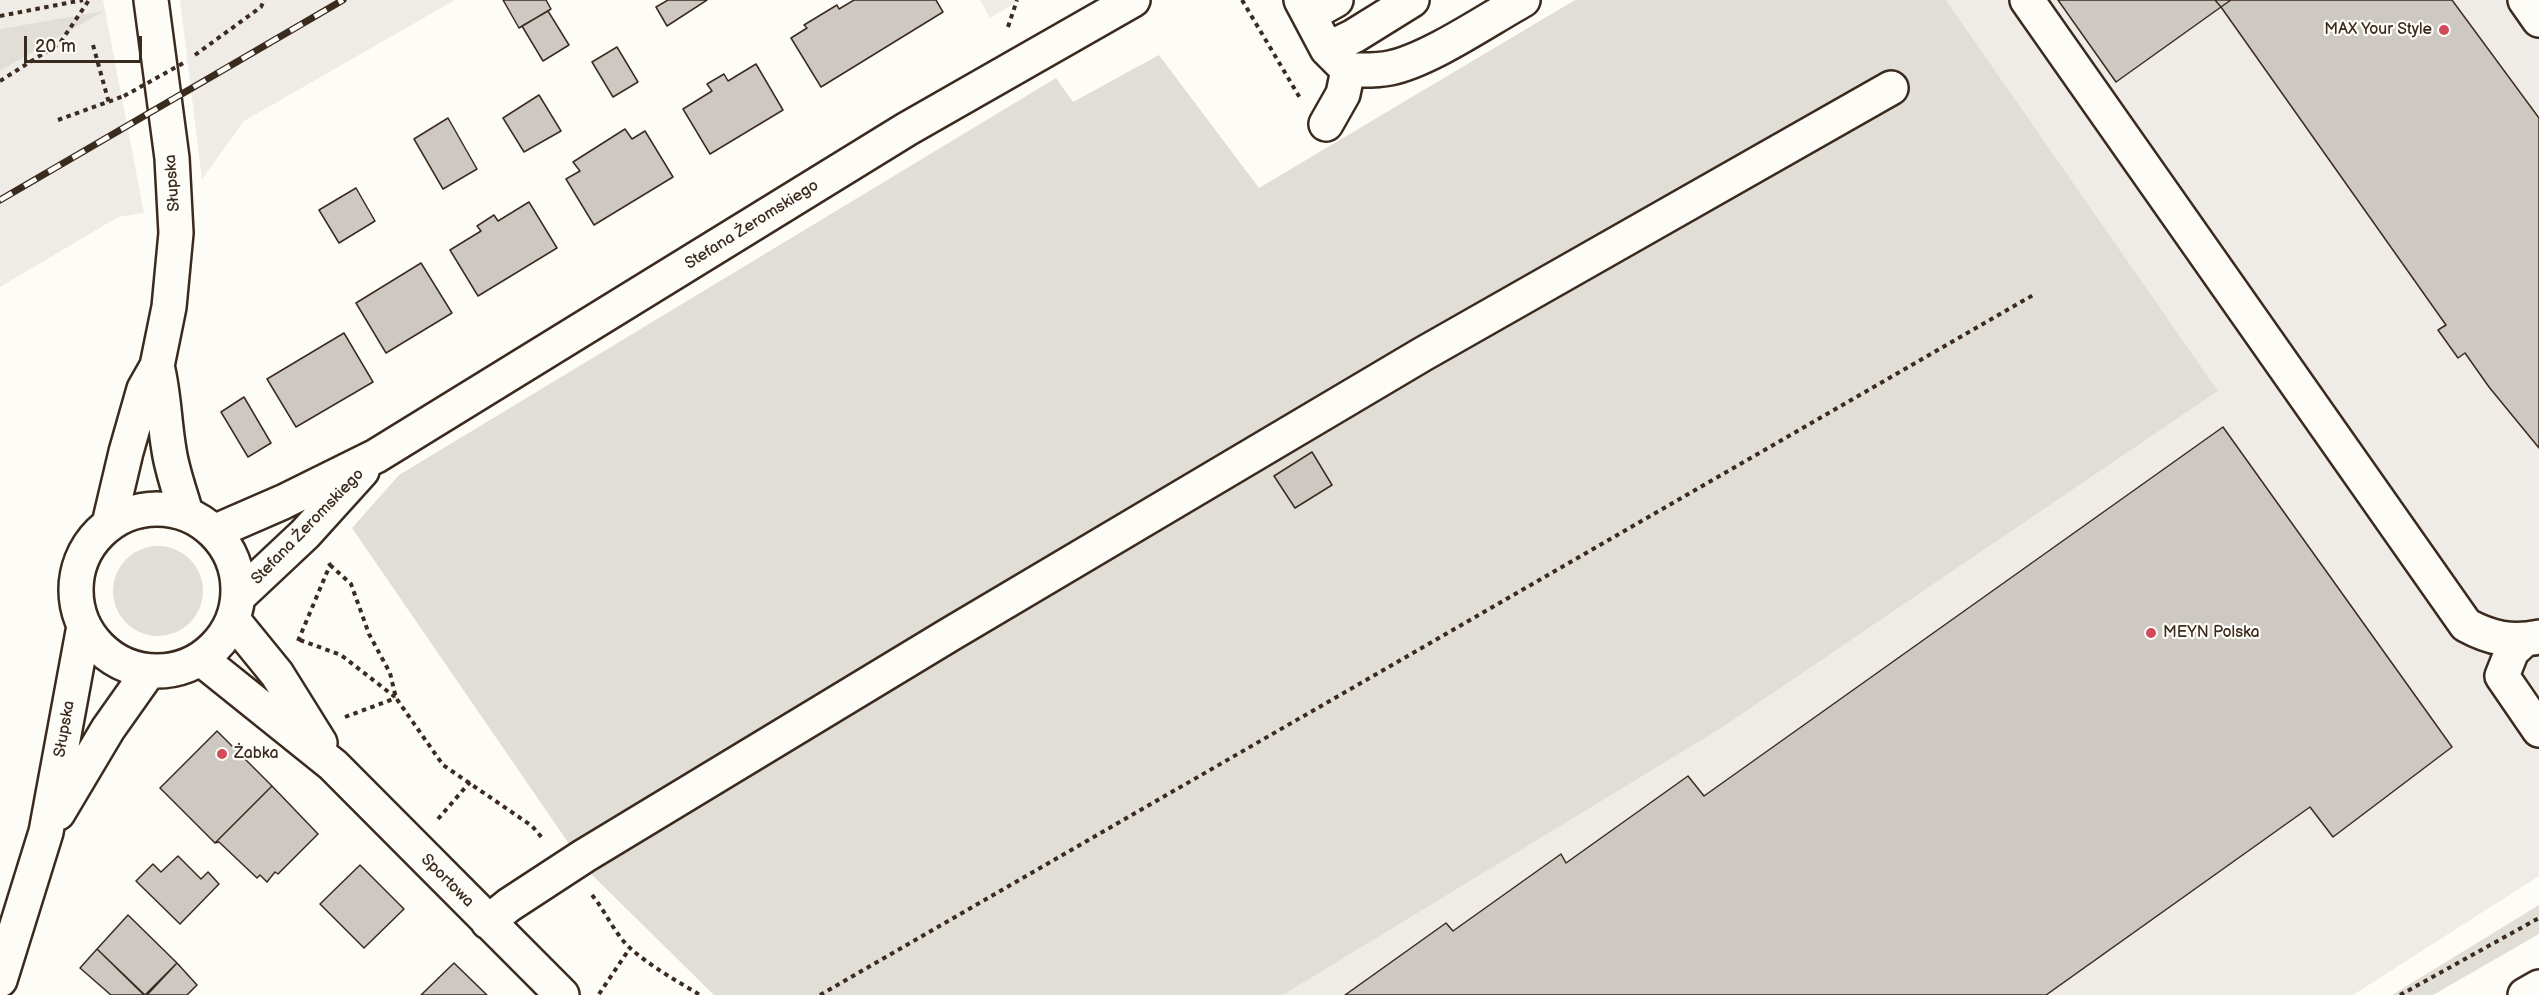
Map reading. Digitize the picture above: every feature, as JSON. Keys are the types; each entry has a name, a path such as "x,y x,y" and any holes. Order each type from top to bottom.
{"street":[{"name":"Słupska","path":"109,524 144,389 157,366 169,307 176,233 175,196 151,0"},
{"name":"Stefana Żeromskiego","path":"214,532 283,502 376,456 907,129 1133,0"},
{"path":"1337,60 1354,36 1412,0"},
{"path":"1337,60 1392,68 1435,50 1523,0"},
{"path":"2027,0 2539,730"},
{"path":"2524,0 2539,20"},
{"path":"1315,5 1337,60 1343,94 1326,123"},
{"path":"488,922 509,904 949,635 1423,354 1891,88"},
{"name":"Słupska","path":"157,366 163,388 164,420 170,454 186,513"},
{"name":"Stefana Żeromskiego","path":"236,608 376,456"},
{"path":"160,508 186,513 214,532 227,548 237,571 236,608 214,649 201,659 176,670 149,671 122,664 100,649 84,626 76,605 76,582 81,559 93,540 109,524 133,512 160,508"},
{"name":"Sportowa","path":"236,608 333,765"},
{"path":"2466,625 2499,639 2531,639"},
{"name":"Słupska","path":"0,980 46,832 84,626"},
{"path":"2502,676 2506,660 2531,639"},
{"name":"Sportowa","path":"201,659 333,765 562,995"},
{"name":"Słupska","path":"46,832 108,729 149,671"},
{"path":"2525,995 2539,987"}],"path":[{"path":"0,16 83,0"},
{"path":"0,81 60,44 89,0"},
{"path":"58,120 109,103 187,61 261,7 264,0"},
{"path":"1007,30 1017,0"},
{"path":"1242,0 1301,100"},
{"path":"93,45 109,103"},
{"path":"820,995 2035,294"},
{"path":"325,559 351,584 369,633 390,673 396,698"},
{"path":"296,646 330,565"},
{"path":"298,640 341,655 396,698 442,765 532,826 600,904 607,920 630,948 700,995"},
{"path":"344,718 396,698"},
{"path":"432,826 470,782"},
{"path":"2400,995 2539,918"},
{"path":"598,994 630,948"}],"shaded area":[{"path":"0,0 103,0 144,213 118,217 0,287 0,71 102,12 0,29"},
{"path":"180,0 455,0 244,121 202,179"},
{"path":"980,0 1020,0 990,18"},
{"path":"1575,0 1946,0 2218,391 1723,727 1283,995 714,995 587,870 352,528 399,475 1056,78 1073,102 1159,55 1259,188"},
{"path":"1946,0 2539,0 2539,876 2353,995 1283,995 1723,727 2218,391"},
{"path":"104,11 0,71 0,29"},
{"path":"158,546 175,550 190,559 199,574 203,591 199,608 190,623 175,632 158,636 141,632 126,623 117,608 113,591 117,574 126,559 141,550"},
{"path":"2539,905 2539,934 2433,995 2392,995"}],"building":[{"path":"503,0 546,0 551,9 519,28"},
{"path":"668,0 707,0 667,26 656,7"},
{"path":"854,0 936,0 943,12 821,87 791,38 807,28 804,25 837,5 839,9"},
{"path":"2058,0 2215,0 2221,7 2116,82"},
{"path":"2215,0 2231,0 2221,7"},
{"path":"2231,0 2452,0 2539,118 2539,448 2489,387 2465,353 2458,358 2438,330 2446,325 2221,7"},
{"path":"548,11 569,45 543,61 522,26"},
{"path":"617,47 638,82 613,97 592,62"},
{"path":"756,64 783,110 710,154 683,109 712,91 707,84 724,74 728,81"},
{"path":"539,95 561,131 524,152 503,118"},
{"path":"448,118 477,169 443,189 414,139"},
{"path":"625,129 632,139 645,131 673,177 594,225 566,179 580,171 573,162"},
{"path":"356,188 375,221 339,243 319,210"},
{"path":"529,202 557,248 478,296 450,250 481,231 477,226 494,215 498,221"},
{"path":"421,263 452,313 386,353 356,303"},
{"path":"344,333 373,382 296,427 267,379"},
{"path":"244,397 271,443 248,457 221,412"},
{"name":"MEYN Polska","path":"2223,427 2452,747 2333,837 2310,807 2046,995 1345,995 1446,923 1453,931 1561,854 1566,863 1688,776 1704,796"},
{"path":"1312,452 1332,485 1295,508 1274,476"},
{"path":"217,731 272,786 215,843 160,788"},
{"path":"272,786 318,834 267,882 260,875 257,878 219,842 215,843"},
{"path":"178,856 201,879 208,872 219,884 180,924 136,881 153,864 161,872"},
{"path":"360,865 404,909 364,948 320,904"},
{"path":"128,915 177,963 145,995 97,949"},
{"path":"97,949 144,995 111,995 80,968"},
{"path":"177,963 197,985 187,995 147,995"},
{"path":"454,963 487,995 421,995"}],"railway":[{"path":"0,200 343,0"}],"place":[{"name":"MAX Your Style","path":"2444,30"},
{"name":"MEYN Polska","path":"2151,633"},
{"name":"Żabka","path":"222,754"}]}
